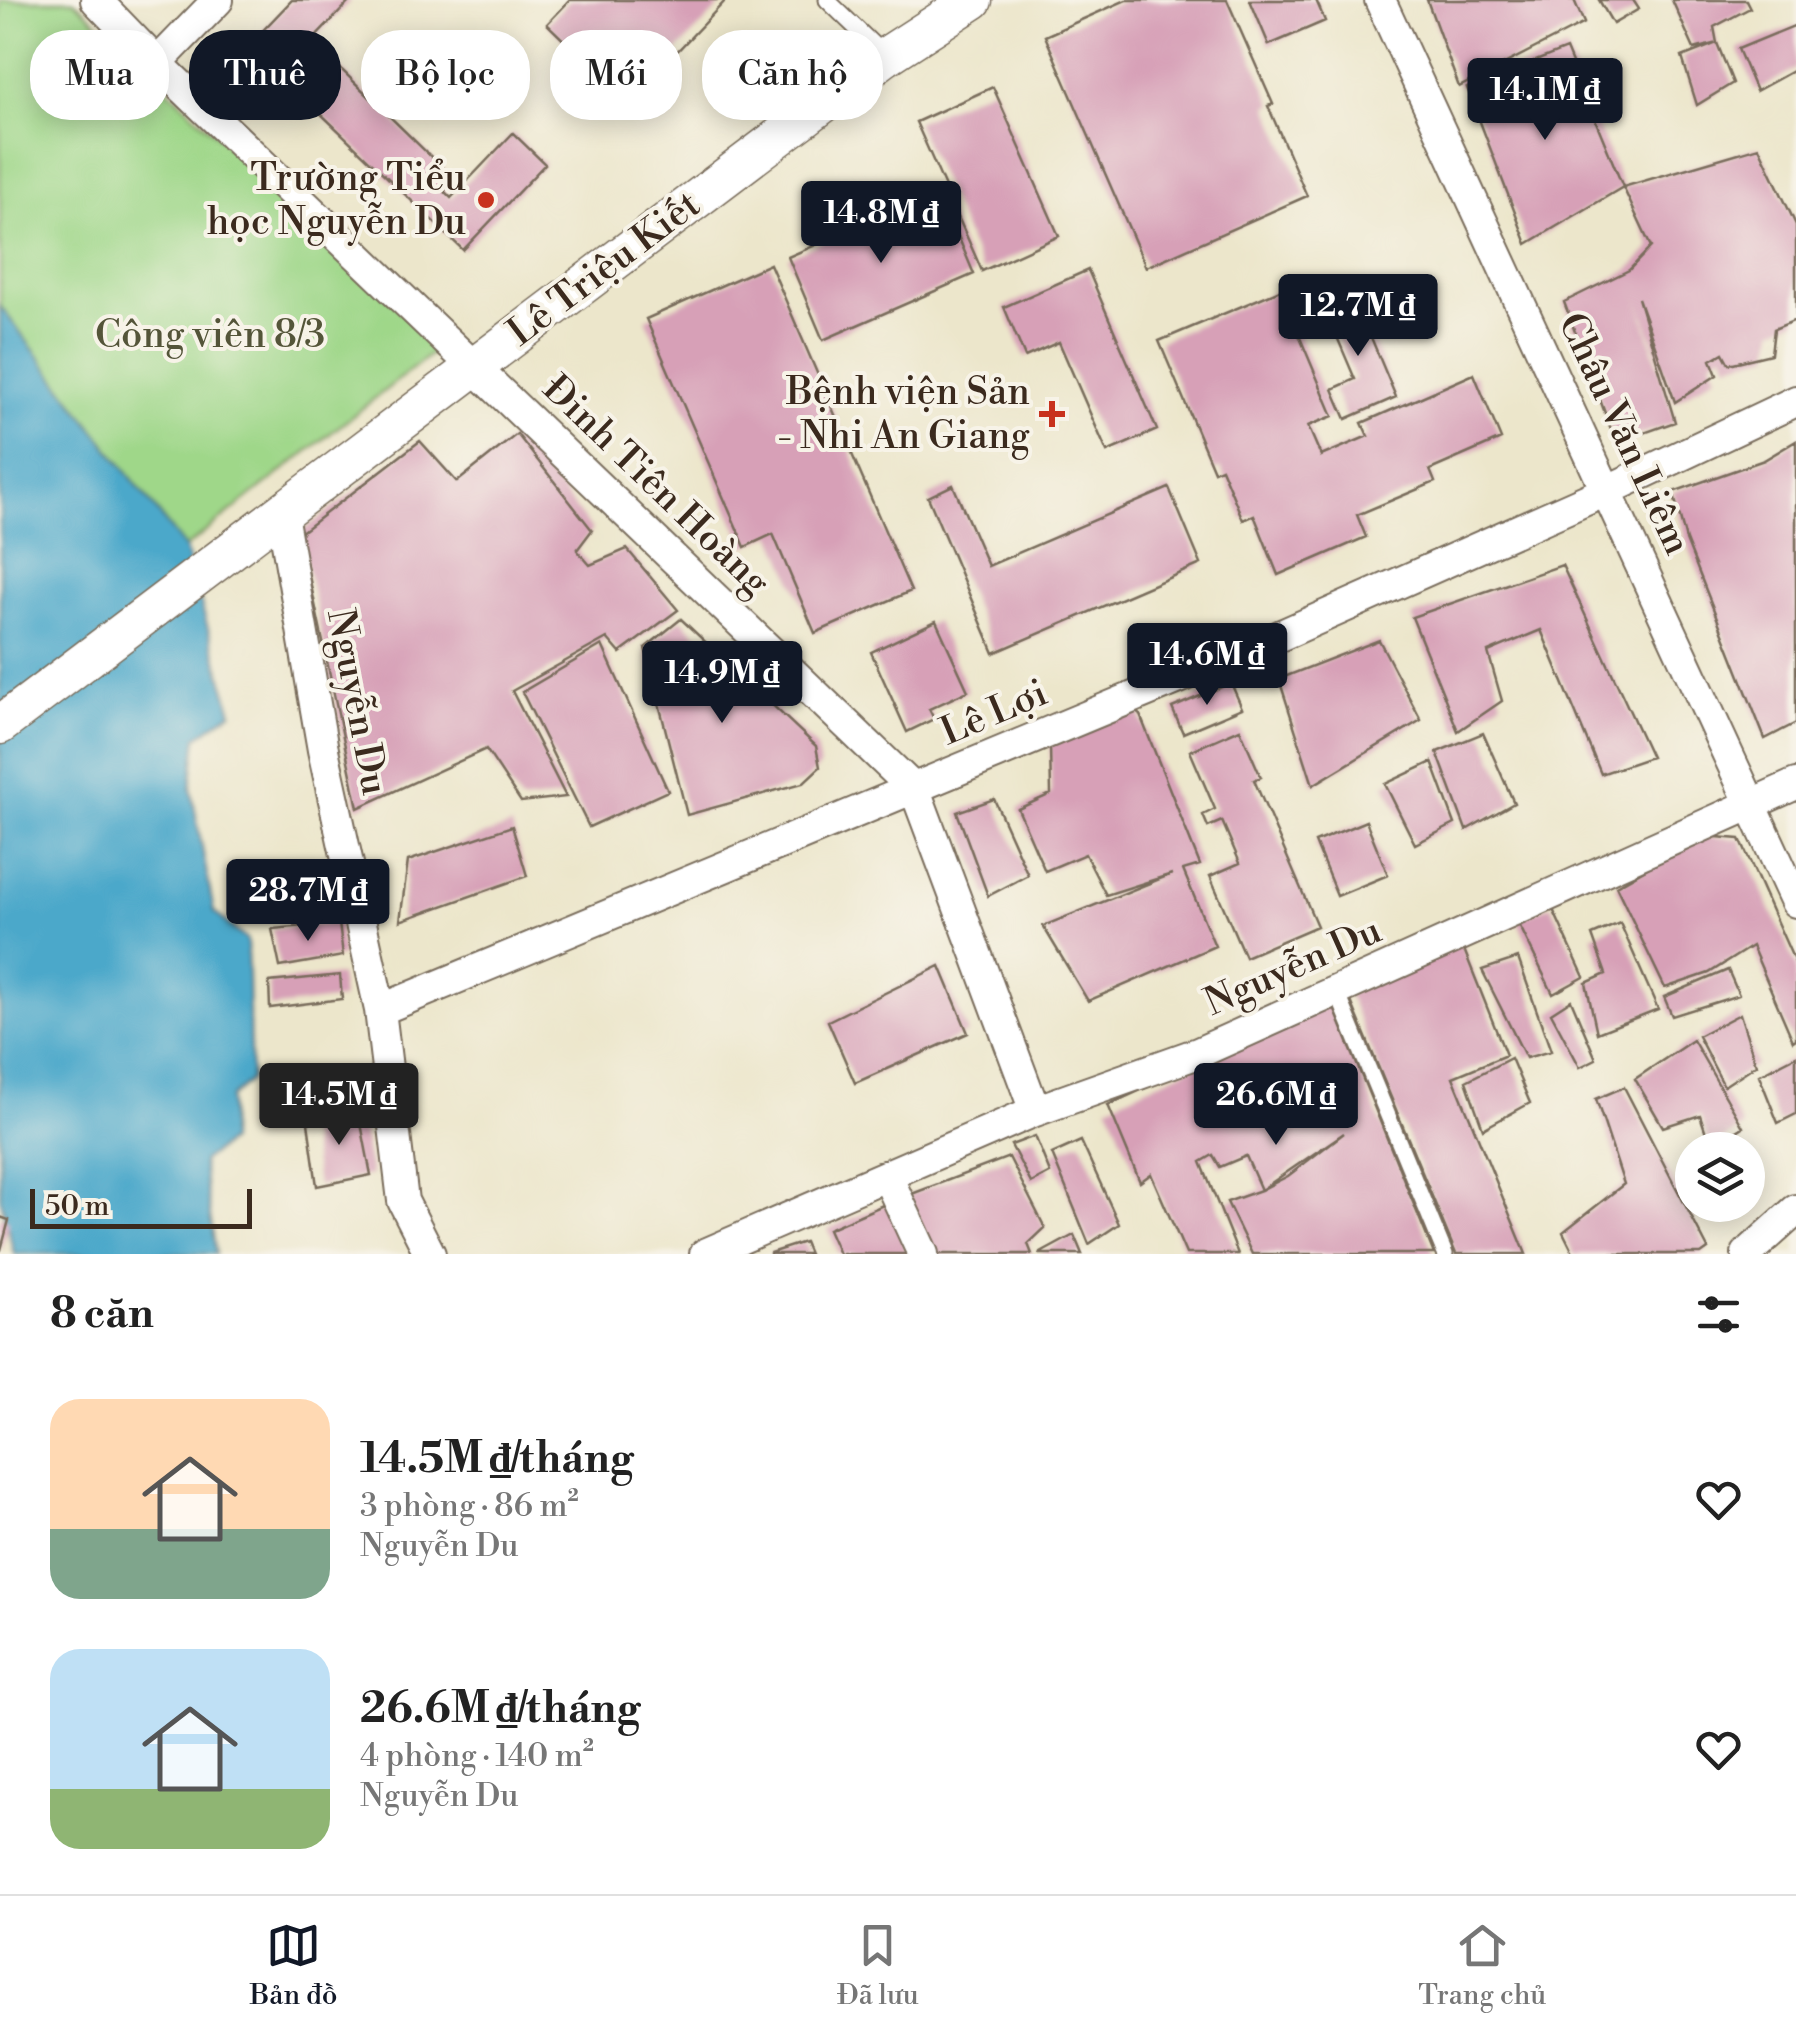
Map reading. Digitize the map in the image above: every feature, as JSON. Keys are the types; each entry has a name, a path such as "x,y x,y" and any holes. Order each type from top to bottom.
{"street":[{"name":"Đinh Tiên Hoàng","path":"96,0 126,30"},
{"path":"169,50 218,0"},
{"name":"Lê Triệu Kiết","path":"0,725 885,57 973,0"},
{"name":"Châu Văn Liêm","path":"1380,0 1796,902"},
{"name":"Đinh Tiên Hoàng","path":"169,74 915,790 1035,1112"},
{"name":"Lê Lợi","path":"380,1010 1268,641 1606,491 1796,401"},
{"name":"Nguyễn Du","path":"282,514 323,750 380,1010 403,1200 430,1254"},
{"name":"Nguyễn Du","path":"704,1254 1035,1112 1198,1053 1796,784"},
{"path":"887,1176 923,1254"},
{"path":"1747,1254 1796,1210"}],"lane":[{"path":"827,0 885,57"},
{"path":"1337,992 1445,1254"}],"green space":[{"name":"Công viên 8/3","path":"0,0 74,0 106,30 30,30 30,120 169,120 169,90 189,109 189,120 201,120 440,347 185,548 0,306"}],"water":[{"path":"0,306 185,548 232,712 197,737 191,788 214,912 247,940 251,1079 230,1098 229,1141 202,1162 216,1254 14,1254 0,1196"}],"building":[{"path":"292,0 351,0 322,30 263,30"},
{"path":"570,0 726,0 682,46 682,30 553,30 547,24"},
{"path":"1126,0 1227,0 1273,104 1268,106 1307,196 1146,267 1045,36"},
{"path":"1250,0 1316,0 1325,21 1269,45"},
{"path":"1427,0 1574,0 1584,23 1459,87"},
{"path":"1599,0 1633,0 1639,9 1613,24"},
{"path":"1672,0 1746,0 1750,8 1714,27 1717,43 1694,49"},
{"path":"1796,25 1796,69 1756,91 1738,49"},
{"path":"1717,43 1733,83 1697,105 1682,57"},
{"path":"1566,49 1623,187 1527,244 1467,88"},
{"path":"341,69 361,89 361,120 393,120 455,180 444,191 451,198 513,133 545,164 463,250 327,120 341,120"},
{"path":"993,87 1059,236 982,271 916,122"},
{"path":"1759,147 1796,225 1796,320 1774,329 1771,354 1729,364 1723,353 1711,360 1717,375 1675,402 1638,298 1675,422 1616,443 1564,302 1629,270 1651,247 1623,187"},
{"path":"939,191 974,274 823,340 788,257"},
{"path":"770,264 911,591 815,633 773,534 745,547 646,319"},
{"path":"1088,270 1157,430 1107,452 1059,342 1025,357 1004,307"},
{"path":"1280,290 1333,416 1308,426 1321,456 1368,436 1362,423 1474,374 1501,439 1430,470 1435,482 1357,515 1366,537 1278,575 1254,515 1243,520 1221,468 1214,471 1159,341"},
{"path":"1352,292 1396,397 1346,419 1333,389 1355,379 1323,304"},
{"path":"517,434 592,530 577,550 590,565 627,549 678,610 620,653 607,638 512,691 566,797 521,802 486,749 358,808 300,533 420,441 457,482"},
{"path":"1796,441 1796,723 1765,739 1686,540 1673,492 1764,460"},
{"path":"953,485 988,566 1169,488 1201,564 994,653 928,497"},
{"path":"1562,565 1651,757 1601,774 1541,630 1488,652 1502,701 1458,731 1412,617"},
{"path":"681,619 816,746 820,767 803,783 687,815 645,648"},
{"path":"936,621 968,691 929,709 934,719 907,732 871,652"},
{"path":"1379,640 1421,720 1313,785 1279,679"},
{"path":"602,645 668,791 589,827 522,692"},
{"path":"1231,683 1242,708 1183,733 1172,708"},
{"path":"1138,710 1200,865 1183,870 1215,946 1088,1001 1043,926 1172,874 1106,895 1085,854 1045,871 1018,809 1051,794 1050,745"},
{"path":"1240,729 1261,777 1254,780 1317,926 1245,957 1210,876 1240,863 1222,821 1208,827 1203,815 1215,809 1190,751"},
{"path":"1483,733 1514,803 1466,830 1437,752"},
{"path":"1432,762 1455,824 1415,844 1385,784"},
{"path":"994,799 1028,875 988,896 957,812"},
{"path":"1366,821 1388,875 1337,896 1315,842"},
{"path":"512,826 527,876 400,921 408,861"},
{"path":"1704,836 1740,839 1796,965 1793,1041 1752,946 1709,973 1665,988 1616,886"},
{"path":"1551,905 1584,977 1553,994 1517,920"},
{"path":"339,923 343,956 280,967 272,929"},
{"path":"1620,923 1658,1009 1597,1033 1586,983 1606,974 1592,935"},
{"path":"1461,942 1506,1055 1453,1077 1526,1254 1456,1254 1348,994"},
{"path":"1518,958 1551,1051 1526,1058 1482,970"},
{"path":"940,966 968,1033 855,1083 828,1021"},
{"path":"1728,970 1739,995 1672,1016 1664,997"},
{"path":"340,975 342,999 270,1008 269,982"},
{"path":"1571,1000 1596,1059 1580,1067 1551,1013"},
{"path":"1332,1003 1434,1254 1252,1254 1227,1202 1261,1190 1246,1156 1220,1167 1213,1155 1201,1162 1238,1254 1186,1254 1151,1174 1140,1182 1108,1105","holes":["1344,1133 1288,1176 1261,1190"]},
{"path":"1740,1014 1756,1065 1724,1086 1698,1036"},
{"path":"1693,1040 1743,1127 1735,1132 1706,1132 1700,1115 1663,1127 1635,1079"},
{"path":"1796,1056 1796,1114 1778,1123 1759,1075"},
{"path":"1511,1058 1530,1103 1483,1129 1466,1081"},
{"path":"1624,1087 1675,1185 1675,1222 1694,1222 1708,1249 1701,1254 1574,1254 1563,1232 1624,1184 1596,1099"},
{"path":"358,1108 371,1175 317,1186 308,1123"},
{"path":"1035,1136 1050,1173 1031,1183 1011,1145"},
{"path":"1081,1141 1119,1224 1089,1244 1052,1154"},
{"path":"1009,1157 1045,1228 1028,1244 1032,1254 933,1254 909,1195"},
{"path":"890,1202 908,1254 839,1254 828,1229"},
{"path":"0,1217 9,1220 1,1250 0,1250"},
{"path":"1074,1235 1082,1254 1039,1254"},
{"path":"804,1242 809,1254 770,1254 770,1253"}],"place":[{"name":"Trường Tiểu học Nguyễn Du","path":"486,200"},
{"name":"Bệnh viện Sản - Nhi An Giang","path":"1052,414"}]}
